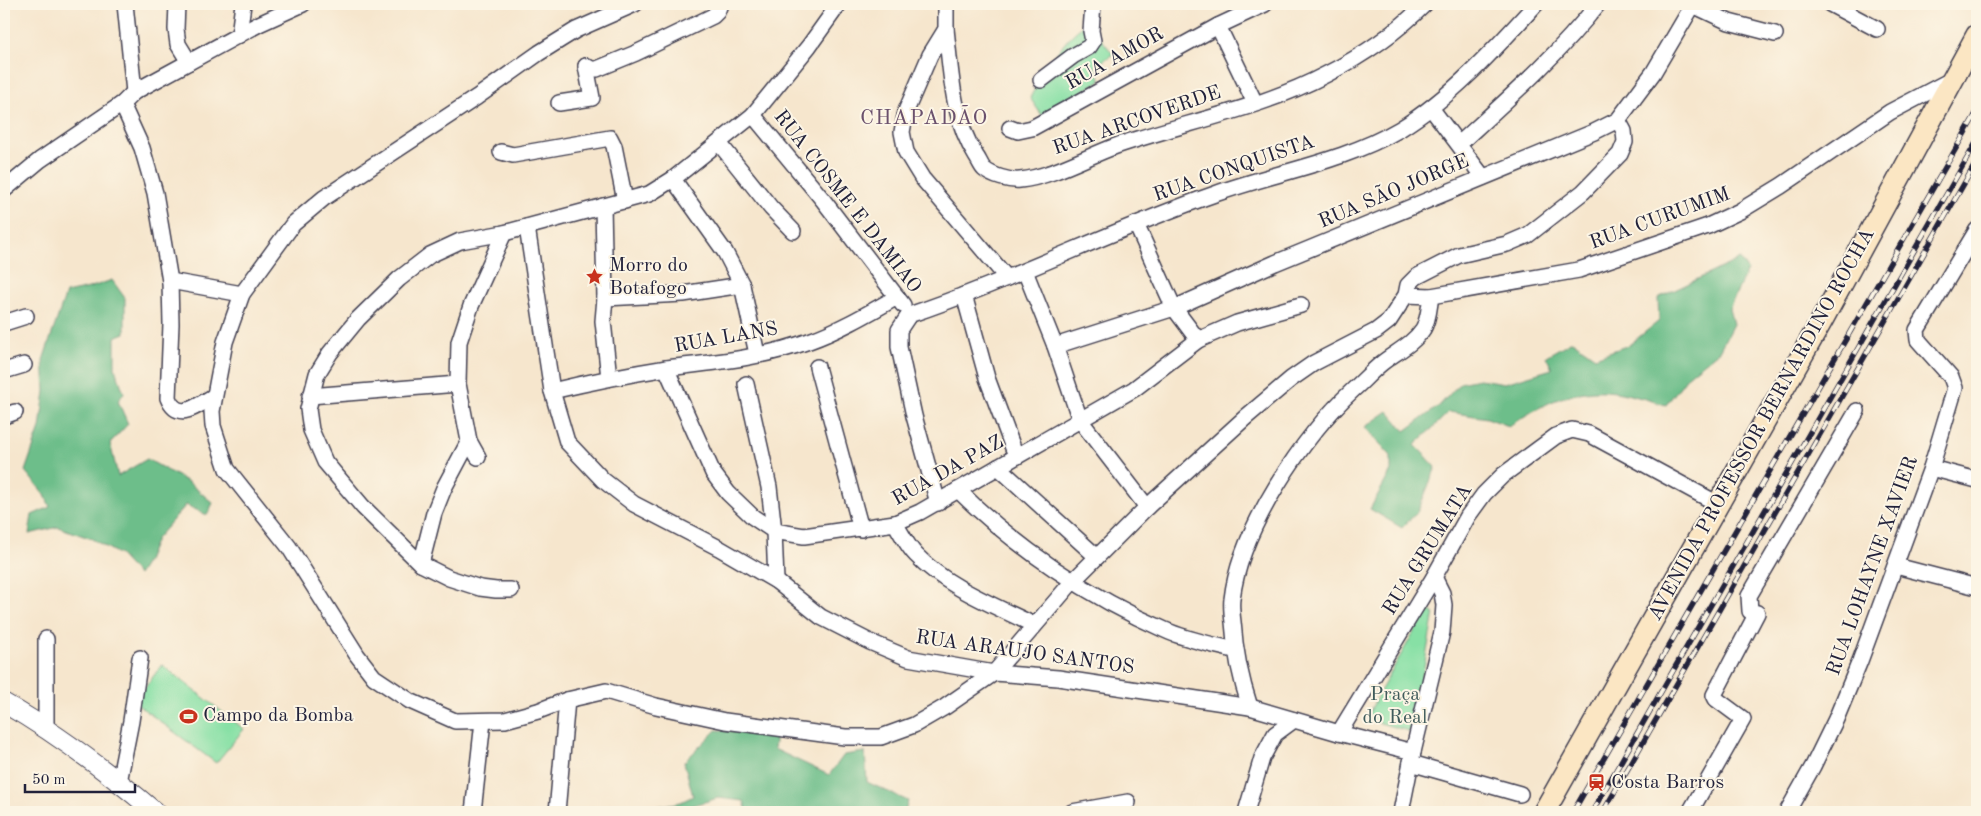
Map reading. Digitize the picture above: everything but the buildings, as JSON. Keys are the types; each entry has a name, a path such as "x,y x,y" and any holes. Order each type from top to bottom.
{"main road":[{"name":"AVENIDA PROFESSOR BERNARDINO ROCHA","path":"1544,812 1718,504 1977,35"}],"street":[{"path":"125,4 134,92"},
{"path":"177,4 176,29 178,44 190,62"},
{"path":"239,35 243,4"},
{"path":"4,190 40,160 122,104 134,92 239,35 303,4"},
{"path":"635,4 576,30 539,53 477,97 324,198 293,224 242,294 225,342 214,396 213,426 227,469 289,547 357,655 374,677 410,701 455,721 505,720 538,711 567,700 606,691 656,706 725,721 845,737 881,737 938,712 994,673 1073,581 1147,507 1246,417 1291,379 1314,364 1376,331 1389,321 1406,295 1412,281 1459,254 1506,244 1528,235 1583,192 1612,165 1620,154 1625,142 1624,131 1618,120"},
{"path":"559,104 592,98 586,66 591,69 597,69 644,49 713,16 720,4"},
{"path":"511,590 480,588 449,578 421,564 363,507 325,462 311,430 308,409 317,374 330,353 358,319 399,279 430,255 460,241 504,233 649,194 673,179 753,115 809,46 839,4"},
{"name":"RUA ARCOVERDE","path":"946,4 946,29 954,99 966,140 984,169 1000,177 1019,180 1044,174 1117,146 1279,96 1335,70 1375,46 1425,4"},
{"name":"RUA AMOR","path":"1010,128 1018,131 1032,128 1218,26 1265,4"},
{"name":"RUA CONQUISTA","path":"909,314 964,295 1136,224 1215,194 1369,145 1432,108 1536,4"},
{"path":"1459,144 1552,57 1598,4"},
{"path":"1692,4 1729,22 1775,34"},
{"name":"RUA SÃO JORGE","path":"1055,346 1174,308 1275,263 1594,132 1618,120 1653,73 1674,40 1692,4"},
{"path":"1830,4 1877,30"},
{"path":"1041,80 1073,56 1089,47 1093,41 1090,31 1089,5"},
{"path":"1218,26 1255,103"},
{"path":"946,29 930,55 906,111 902,132 906,152 922,178 1007,278"},
{"name":"RUA CURUMIM","path":"1406,295 1431,296 1579,270 1708,226 1740,212 1890,112 1954,79"},
{"path":"122,104 142,148 154,193 170,281 171,324 168,398 172,408 179,412 188,410 214,396"},
{"path":"1432,108 1483,177"},
{"name":"RUA COSME E DAMIAO","path":"753,115 823,200 909,314"},
{"path":"501,152 513,155 610,138 614,146 625,201"},
{"path":"719,143 771,208 793,231"},
{"path":"673,179 725,252 742,285 757,354"},
{"path":"603,206 604,321 608,378"},
{"path":"1136,224 1174,308 1198,340"},
{"name":"RUA ARAUJO SANTOS","path":"527,227 552,390 567,442 603,480 634,504 720,548 776,581 821,617 870,642 908,658 994,673 1058,678 1250,707 1340,733 1520,794"},
{"name":"RUA LOHAYNE XAVIER","path":"1787,812 1813,766 1836,719 1870,638 1931,468 1955,388 1951,377 1918,340 1916,335 1917,330 1977,230"},
{"path":"478,457 469,441 458,384 459,342 471,306 504,233"},
{"path":"1025,271 1055,346 1080,420 1147,507"},
{"path":"170,281 242,294"},
{"path":"605,298 683,294 742,285"},
{"path":"964,295 987,378 1016,456"},
{"path":"1250,707 1239,675 1234,650 1231,600 1238,570 1258,518 1294,458 1322,423 1370,375 1417,336 1428,317 1431,296"},
{"name":"RUA LANS","path":"552,390 666,368 740,360 809,341 851,323 897,297"},
{"name":"RUA DA PAZ","path":"666,368 713,473 728,493 753,517 774,531 804,536 895,523 938,502 1134,389 1198,340 1237,323 1301,305"},
{"path":"909,314 899,330 899,347 914,416 938,502"},
{"path":"4,323 26,316"},
{"path":"4,371 24,365"},
{"path":"817,367 861,529"},
{"path":"310,396 458,384"},
{"path":"746,384 769,488 774,531 776,581"},
{"path":"1690,812 1743,719 1716,699 1714,695 1757,614 1750,610 1749,596 1857,411"},
{"name":"RUA GRUMATA","path":"1340,733 1434,577 1468,516 1484,494 1503,475 1556,436 1572,430 1589,434 1718,504"},
{"path":"421,564 434,513 444,488 469,441"},
{"path":"998,467 1097,557"},
{"path":"1931,468 1977,480"},
{"path":"958,490 980,512 1010,536 1073,581 1166,631 1234,650"},
{"path":"895,523 915,554 935,572 974,596 1034,625"},
{"path":"1896,566 1977,588"},
{"path":"1401,812 1444,619 1442,593 1434,577"},
{"path":"46,639 46,728"},
{"path":"119,782 131,721 140,658"},
{"path":"557,812 567,700"},
{"path":"4,703 46,728 119,782 155,812"},
{"path":"1246,812 1262,758 1276,734 1294,720"},
{"path":"473,812 483,721"},
{"path":"1072,812 1128,802"}],"green space":[{"path":"1086,24 1095,31 1113,54 1095,66 1101,80 1043,117 1030,98 1061,47 1077,30"},
{"path":"1740,259 1747,270 1729,309 1733,324 1719,351 1688,376 1666,405 1620,393 1592,391 1567,396 1543,406 1509,426 1487,418 1449,412 1415,445 1436,467 1418,511 1402,528 1370,509 1391,471 1391,456 1365,427 1388,411 1405,431 1439,406 1460,383 1479,379 1505,383 1552,369 1546,356 1572,341 1595,357 1629,345 1659,321 1658,298"},
{"path":"112,280 125,298 125,333 115,337 115,368 124,393 118,401 128,424 110,443 118,476 147,459 188,482 213,503 207,515 186,505 156,539 147,561 138,575 120,555 92,539 58,527 29,534 32,515 50,507 45,495 25,471 40,428 45,391 43,360 66,293"},
{"name":"Praça do Real","path":"1427,609 1434,613 1412,732 1366,719 1378,695"},
{"name":"Campo da Bomba","path":"162,665 244,729 216,763 134,702"},
{"path":"716,730 776,734 774,749 829,775 844,755 865,752 867,782 908,801 905,812 747,812 744,801 718,798 670,812 635,812 637,810 681,802 693,796 684,762"}],"railway":[{"path":"1573,812 1977,112"},
{"path":"1592,812 1977,141"},
{"path":"1603,812 1977,161"}],"place":[{"name":"Morro do Botafogo","path":"595,277"},
{"name":"Campo da Bomba","path":"189,716"},
{"name":"Costa Barros","path":"1597,783"}],"district":[{"name":"CHAPADÃO","path":"924,118"}]}
